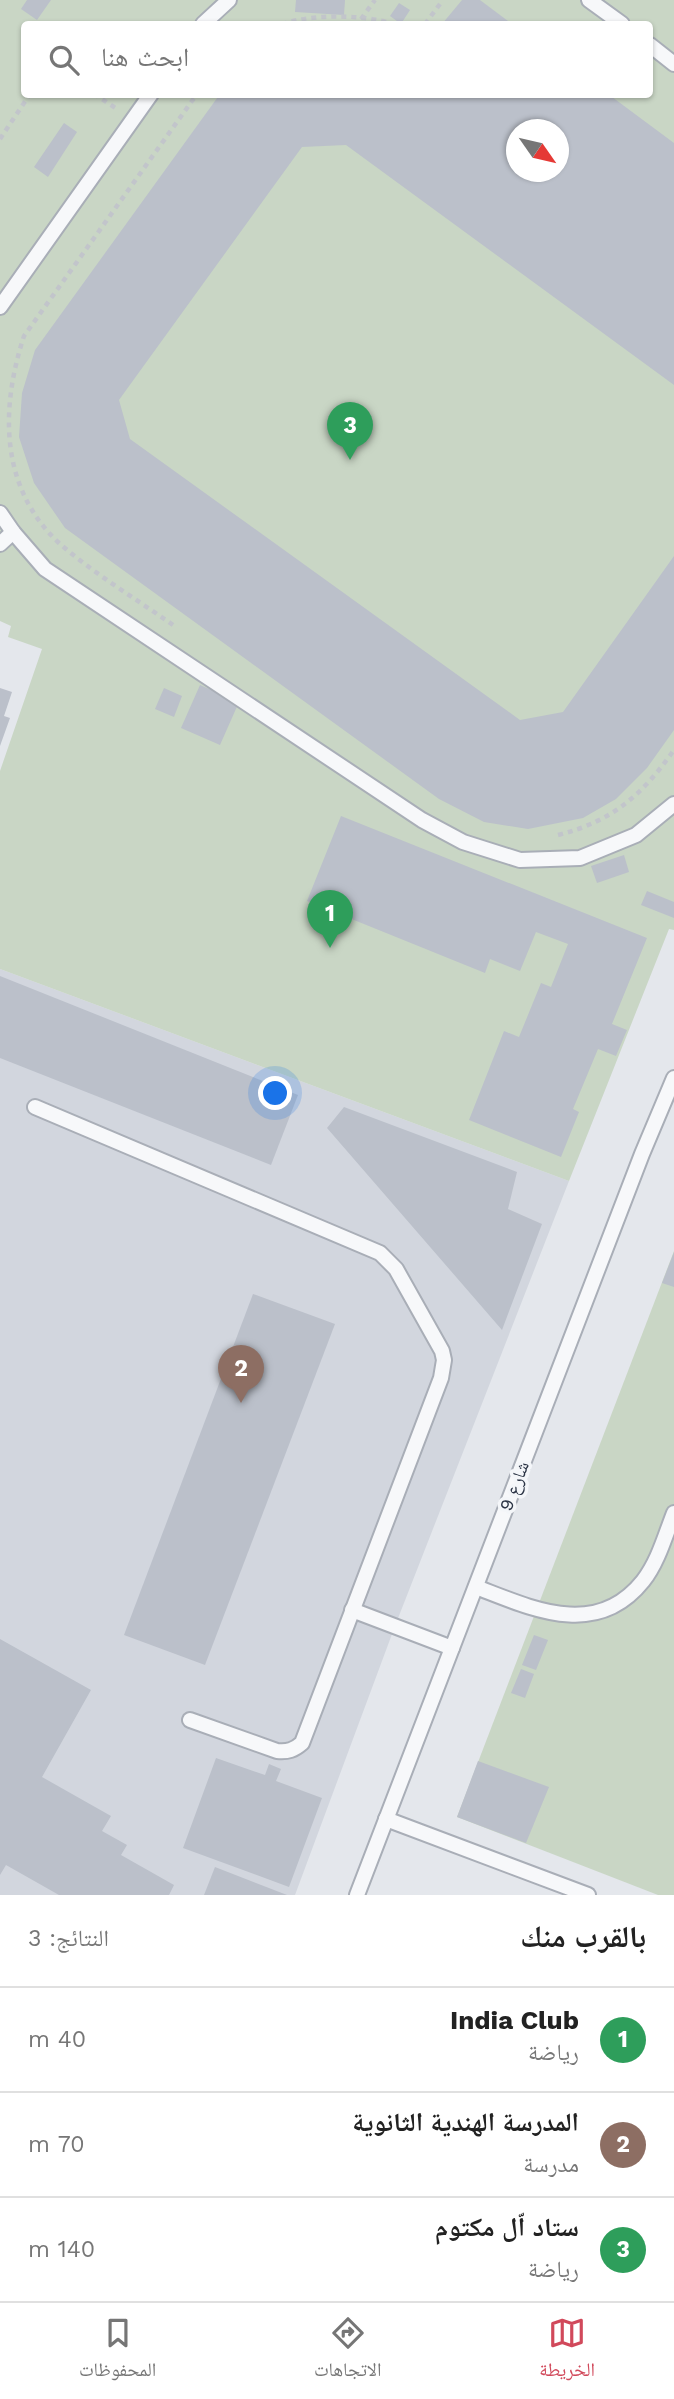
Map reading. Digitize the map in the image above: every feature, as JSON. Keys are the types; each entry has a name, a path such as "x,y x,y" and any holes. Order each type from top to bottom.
{"lane":[{"path":"206,21 229,0"},
{"path":"597,2 619,21"},
{"path":"653,48 674,64"},
{"path":"0,307 148,98"},
{"path":"0,513 45,569 422,820 463,842 520,860 580,858 636,835 674,804"},
{"path":"0,544 13,531"},
{"name":"شارع 9","path":"358,1895 642,1154 674,1078"},
{"path":"34,1107 380,1253 396,1269 438,1342 444,1360 444,1369 302,1743 287,1752 278,1751 190,1720"},
{"path":"475,1587 551,1614 582,1615 599,1611 631,1595 644,1580 656,1559 674,1513"},
{"path":"352,1610 452,1648"},
{"path":"386,1819 588,1895"}],"path":[{"path":"361,19 375,0"},
{"path":"427,21 443,0"},
{"path":"299,21 374,21"},
{"path":"0,139 27,98"},
{"path":"183,632 70,551 41,525 26,503 7,455 3,406 10,370 24,336 194,98"},
{"path":"553,836 579,830 604,819 627,804 647,786 674,750"}],"shaded area":[{"path":"0,969 569,1181 395,1626 295,1895 0,1895"}],"green space":[{"path":"0,0 674,0 674,930 669,929 569,1181 0,969 0,771 42,649 8,637 11,626 0,621"},
{"path":"674,1251 674,1895 658,1895 457,1817"}],"building":[{"path":"27,0 51,0 37,20 21,9"},
{"path":"296,0 345,0 344,15 295,12"},
{"path":"462,0 480,0 508,21 444,21"},
{"path":"399,3 410,10 403,21 397,21 390,16"},
{"path":"217,98 613,98 674,143 674,385 346,145 302,147 119,400 130,439 520,720 563,712 674,556 674,730 647,768 616,799 583,818 528,829 484,822 439,799 65,528 34,483 19,437 22,393 35,350"},
{"path":"64,123 77,132 48,177 34,167"},
{"path":"200,685 239,702 220,745 181,728"},
{"path":"0,688 12,692 4,716 10,718 0,746"},
{"path":"164,688 182,696 174,717 155,709"},
{"path":"341,816 647,938 612,1024 627,1030 616,1056 598,1049 573,1109 579,1112 561,1157 469,1120 504,1031 519,1037 541,983 551,987 568,944 536,932 520,971 490,959 485,973 307,901"},
{"path":"624,855 629,872 597,883 591,866"},
{"path":"647,891 674,902 674,918 641,905"},
{"path":"0,976 298,1095 271,1165 0,1058"},
{"path":"344,1107 517,1172 508,1209 542,1224 502,1330 327,1128"},
{"path":"674,1252 674,1287 662,1283"},
{"path":"253,1294 335,1324 205,1665 124,1635"},
{"path":"534,1635 548,1640 536,1670 522,1665"},
{"path":"0,1639 91,1690 42,1777 111,1816 102,1831 127,1845 121,1855 174,1885 169,1895 59,1895 6,1865 0,1875"},
{"path":"521,1669 534,1674 525,1698 511,1693"},
{"path":"216,1758 265,1775 269,1764 281,1769 276,1781 322,1798 289,1887 183,1848"},
{"path":"478,1761 549,1787 526,1843 457,1817"},
{"path":"215,1867 287,1895 204,1895"}],"place":[{"name":"ستاد اّل مكتوم","path":"350,460"},
{"name":"India Club","path":"330,948"},
{"name":"المدرسة الهندية الثانوية","path":"241,1403"}]}
